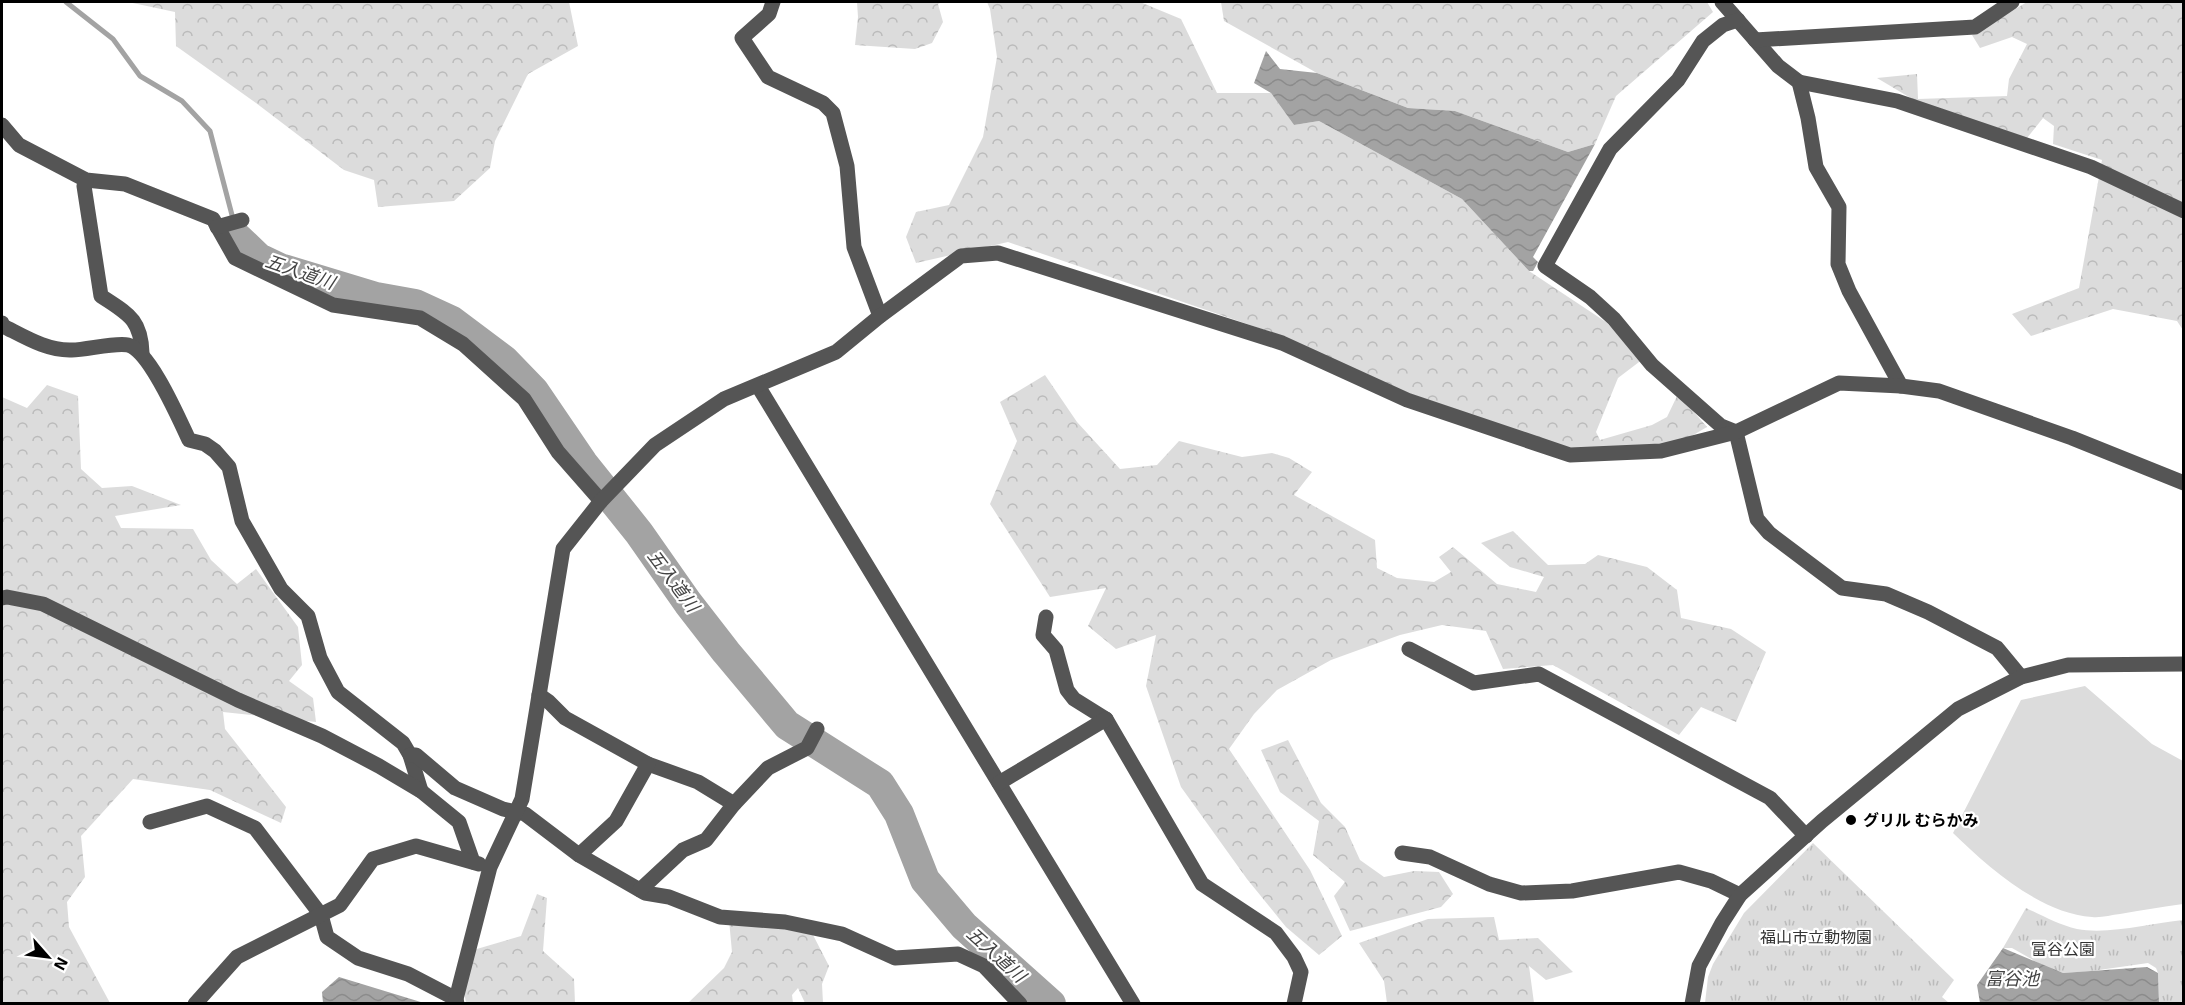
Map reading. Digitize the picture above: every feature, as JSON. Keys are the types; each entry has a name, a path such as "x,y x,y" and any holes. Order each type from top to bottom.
{"street":[{"path":"772,2 769,14 742,38 768,77 822,103 833,113 847,166 854,248 880,316"},
{"path":"1722,2 1778,66 1798,82 1897,101 2091,167 2184,211"},
{"path":"1755,40 1975,27 2012,2"},
{"path":"1736,432 1720,426 1652,365 1614,319 1590,297 1545,266 1610,149 1678,80 1703,42 1723,26 1738,20"},
{"path":"1798,82 1808,118 1816,167 1839,207 1838,264 1849,291 1901,386"},
{"path":"2,125 19,145 86,180 125,184 213,219 235,258 333,305 420,318 463,344 524,399 558,452 602,501"},
{"path":"86,180 84,186 101,296 129,314 141,334 142,353 168,396 189,440 205,444 215,451 228,467 242,521 281,589 308,616 320,658 339,693 403,743 410,755 421,792"},
{"path":"218,227 242,220"},
{"path":"150,822 207,806 255,828 321,915 327,937 358,958 408,974 457,1001 490,867 522,799 563,549 602,501 655,445 724,399 836,352 961,256 998,253 1282,343 1407,400 1570,455 1660,451 1736,432 1839,383 1901,386 1939,391 2072,438 2184,483"},
{"path":"2,322 3,326 48,347 71,350 127,345 142,353"},
{"path":"758,386 1133,1004"},
{"path":"1736,432 1757,519 1769,533 1842,588 1886,594 1928,612 1997,648 2021,677"},
{"path":"2,598 43,604 238,700 322,736 379,766 421,792 459,822 473,862"},
{"path":"1046,617 1043,634 1056,650 1067,690 1074,699 1106,719 1202,884 1276,933 1294,957 1301,972 1294,1004"},
{"path":"1409,649 1474,683 1539,674 1770,798 1806,836"},
{"path":"1692,1004 1699,966 1722,923 1740,896 1806,836 1958,709 2021,677 2068,665 2184,664"},
{"path":"539,695 565,718 648,764 698,782 734,804"},
{"path":"999,783 1106,719"},
{"path":"640,890 682,850 706,840 734,804 768,768 807,748 817,729"},
{"path":"410,755 416,755 454,788 503,809 525,814 579,855 640,890 669,897 720,917 785,922 842,934 895,958 958,954 984,966 1020,1004"},
{"path":"579,855 616,821 648,764"},
{"path":"195,1004 237,957 340,905 373,859 416,846 490,867"},
{"path":"1402,853 1430,857 1489,884 1521,893 1572,891 1679,872 1711,881 1740,896"}],"green space":[{"path":"128,2 569,2 578,46 528,74 495,141 490,168 454,201 378,207 374,180 344,170 176,46 175,12"},
{"path":"857,2 942,2 938,4 943,22 932,43 915,49 855,45"},
{"path":"987,2 1140,2 1181,19 1217,93 1271,93 1294,125 1319,121 1462,199 1529,271 1606,322 1643,359 1618,378 1596,432 1600,440 1652,425 1667,417 1678,394 1707,427 1683,441 1648,447 1572,449 1408,393 1279,335 1008,242 916,263 906,237 916,212 949,205 983,137 997,57"},
{"path":"1221,2 1707,2 1713,12 1616,96 1595,144 1568,152 1455,111 1408,108 1317,73 1224,21"},
{"path":"2027,2 2183,2 2183,330 2177,321 2113,309 2031,336 2012,314 2079,288 2102,160 2053,144 2054,126 2043,118 2027,138 1919,103 1877,78 1917,74 1918,99 2007,96 2009,79 2027,44 2012,37 1980,48 1972,35"},
{"path":"1045,375 1077,422 1120,469 1157,465 1179,441 1242,457 1272,453 1289,458 1312,472 1294,495 1375,540 1377,568 1397,578 1434,582 1451,572 1439,557 1453,547 1497,584 1536,592 1544,577 1510,567 1481,543 1513,531 1548,565 1585,564 1598,555 1647,567 1677,590 1681,618 1731,629 1766,652 1736,722 1701,707 1679,735 1553,665 1503,669 1486,631 1442,625 1400,635 1331,660 1277,690 1254,714 1229,749 1310,870 1342,936 1319,955 1286,927 1247,879 1181,787 1146,686 1156,635 1116,649 1088,626 1106,588 1050,597 990,504 1017,441 1000,402"},
{"path":"47,385 78,396 81,469 102,488 132,486 181,505 115,516 121,528 193,529 211,560 237,584 256,569 298,627 302,665 289,681 313,698 316,722 223,712 225,729 286,807 281,823 210,790 133,779 81,836 85,877 67,902 69,927 110,1003 2,1004 2,397 27,408"},
{"path":"2085,686 2152,744 2183,761 2183,904 2099,917 2073,914 2053,907 2017,887 1953,833 2021,700"},
{"path":"1288,740 1321,803 1345,827 1360,860 1384,877 1414,871 1439,872 1453,894 1441,907 1350,931 1334,896 1345,882 1313,855 1319,821 1280,792 1261,750"},
{"name":"福山市立動物園","path":"1813,843 1954,980 1942,997 1949,1003 1705,1003 1708,977 1713,964 1744,913"},
{"path":"537,894 547,898 543,951 574,979 575,1003 466,1003 462,980 470,951 521,936"},
{"name":"富谷公園","path":"2026,908 2064,925 2089,930 2116,930 2183,920 2183,1003 2159,1003 2158,973 2156,968 2148,963 2063,973 2047,968 2012,948 2003,948"},
{"path":"1494,917 1499,940 1538,938 1573,972 1546,980 1529,966 1534,1003 1387,1003 1384,981 1359,943 1428,919"},
{"path":"729,920 812,933 829,966 822,984 823,1003 805,1003 798,988 792,995 793,1003 687,1004 724,968 732,952"}],"water":[{"path":"1266,51 1280,69 1317,73 1408,108 1455,111 1568,152 1595,144 1533,257 1538,262 1533,271 1529,271 1462,199 1319,121 1294,125 1271,93 1254,83"},
{"name":"富谷池","path":"2003,948 2063,973 2147,967 2158,973 2159,1003 1980,1003 1977,985"},
{"path":"339,977 424,1003 323,1003 322,992"}],"waterway":[{"path":"66,2 113,39 140,76 182,101 210,131 238,238"},
{"name":"五入道川","path":"238,238 259,258 280,268 376,297 415,304 452,321 504,360 534,391 583,463 639,533 688,603 787,725 880,784 899,814 925,880 964,926 1051,1004"}],"place":[{"name":"グリル むらかみ","path":"1851,820"}]}
